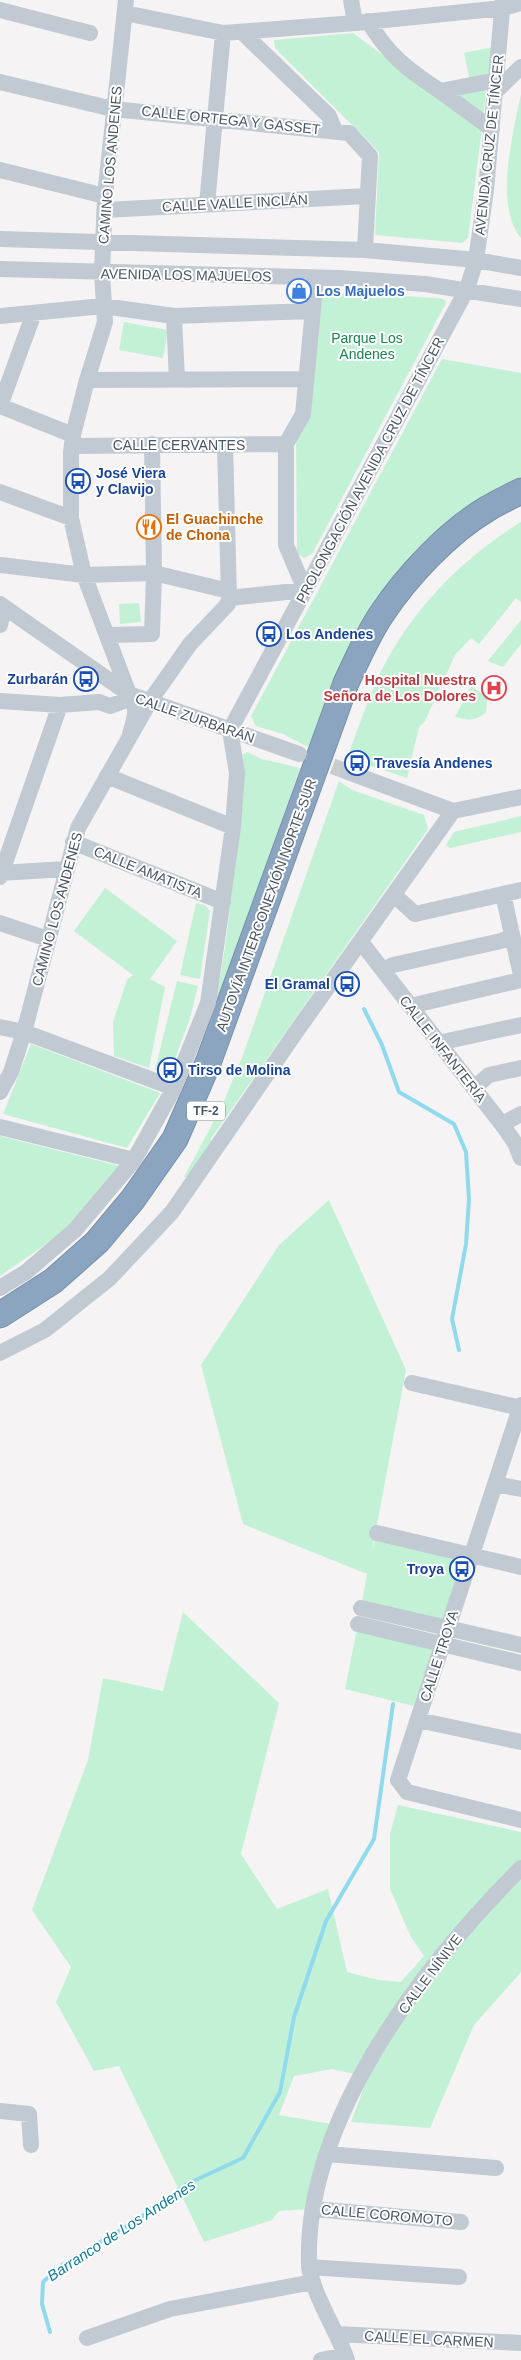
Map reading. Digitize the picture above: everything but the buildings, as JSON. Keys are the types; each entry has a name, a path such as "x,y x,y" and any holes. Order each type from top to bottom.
{"highway":[{"name":"AUTOVÍA INTERCONEXIÓN NORTE-SUR","path":"0,1315 53,1281 96,1242 133,1199 175,1139 208,1063 346,683 364,645 382,614 414,573 450,537 486,509 521,491"},
{"name":"AUTOVÍA INTERCONEXIÓN NORTE-SUR","path":"0,1332 40,1308 87,1270 136,1221 169,1176 200,1123 226,1062 340,742 371,666 400,617 431,578 471,541 521,507"}],"street":[{"path":"351,0 362,22 405,67 492,129"},
{"path":"125,6 223,33 362,22 521,3"},
{"name":"AVENIDA CRUZ DE TÍNCER","path":"467,290 476,260 492,129 504,4"},
{"name":"CAMINO LOS ANDENES","path":"125,6 113,109 105,203 102,273 105,322 87,380 72,440 71,518 84,575 129,694 135,704 135,719 130,734"},
{"path":"0,10 90,33"},
{"path":"242,32 329,116 342,132 370,156 366,196 365,250"},
{"path":"207,204 223,33"},
{"path":"440,91 496,86 521,67"},
{"name":"CALLE ORTEGA Y GASSET","path":"0,82 113,109 342,132"},
{"name":"CALLE VALLE INCLÁN","path":"0,170 105,203 207,204 366,196"},
{"name":"AVENIDA LOS MAJUELOS","path":"0,239 365,250 476,260 521,268"},
{"name":"AVENIDA LOS MAJUELOS","path":"0,269 316,278 425,284 521,299"},
{"path":"0,565 84,575 154,574 229,595 305,590 286,545 286,444 303,414 316,278"},
{"name":"PROLONGACIÓN AVENIDA CRUZ DE TÍNCER","path":"230,730 467,290"},
{"path":"0,316 104,306 174,316 312,311"},
{"path":"34,313 0,406 72,440"},
{"path":"174,316 177,380"},
{"path":"87,380 306,379"},
{"name":"CALLE CERVANTES","path":"72,440 152,444 286,444"},
{"path":"107,635 152,634 154,574 152,444"},
{"path":"226,445 229,595"},
{"path":"0,492 71,518"},
{"name":"CAMINO LOS ANDENES","path":"0,1092 11,1072 24,1032 78,828 130,734 148,708 150,701 190,644 228,604 229,595"},
{"path":"0,625 2,605"},
{"name":"CALLE ZURBARÁN","path":"2,605 129,694 298,754"},
{"path":"71,655 106,683 107,688 99,702"},
{"name":"CALLE ZURBARÁN","path":"71,655 106,668 116,660"},
{"path":"0,701 60,705 99,702 110,706 116,705 129,694"},
{"path":"60,705 1,874 66,869"},
{"path":"0,1288 26,1272 75,1230 134,1160 174,1088 208,1003 224,902 237,773 230,730"},
{"path":"348,772 453,810 521,796"},
{"path":"107,776 233,827"},
{"path":"0,1353 45,1330 110,1278 172,1212 453,810"},
{"name":"CALLE AMATISTA","path":"73,842 224,902"},
{"path":"394,895 415,914 521,890"},
{"path":"503,894 521,976"},
{"path":"0,923 48,939"},
{"path":"383,970 393,965 501,941 512,936"},
{"name":"CALLE INFANTERÍA","path":"361,942 502,1124 515,1143 521,1158"},
{"path":"410,1006 521,980"},
{"path":"438,1043 521,1025"},
{"path":"0,1027 24,1032 174,1088"},
{"path":"474,1088 489,1075 521,1068"},
{"path":"502,1124 521,1114"},
{"path":"0,1127 134,1160"},
{"path":"412,1383 521,1407"},
{"name":"CALLE TROYA","path":"521,1407 398,1780 408,1792 521,1820"},
{"path":"495,1484 521,1489"},
{"path":"377,1533 521,1567"},
{"path":"361,1608 521,1645"},
{"path":"358,1624 521,1663"},
{"path":"418,1720 521,1742"},
{"name":"CALLE NÍNIVE","path":"311,2274 314,2209 327,2154 363,2070 433,1964 488,1901 521,1868"},
{"path":"0,2111 29,2114 30,2146"},
{"path":"327,2154 496,2168"},
{"name":"CALLE COROMOTO","path":"314,2209 461,2222"},
{"path":"87,2338 170,2309 311,2274 459,2277"},
{"path":"311,2274 346,2358 321,2360"},
{"name":"CALLE EL CARMEN","path":"336,2334 521,2343"}],"green space":[{"path":"353,33 482,128 468,238 462,243 375,235 379,152 275,48 274,40"},
{"path":"493,47 488,78 470,81 464,53"},
{"path":"487,84 483,118 449,93"},
{"path":"521,94 521,238 513,224 508,207 507,189 510,148"},
{"name":"Parque Los Andenes","path":"323,292 439,298 445,300 446,303 312,554 304,558 297,553 296,434"},
{"path":"124,322 168,330 163,358 119,350"},
{"path":"442,359 521,373 521,477 456,519 310,746 306,746 283,734 256,726 251,716"},
{"path":"521,522 521,602 516,598 479,644 471,638 455,655 425,721 419,727 407,778 347,758 370,696 386,661 417,614 435,593 476,554"},
{"path":"139,603 141,622 120,624 119,604"},
{"path":"521,620 521,644 503,667 488,661"},
{"path":"471,686 487,697 486,712 471,719 455,717"},
{"path":"247,752 262,759 300,768 218,1001 213,1009 225,945 239,833 243,787 242,755"},
{"path":"339,781 352,790 424,815 428,829 210,1140 213,1142 189,1178 184,1177 222,1106 243,1055"},
{"path":"521,816 521,832 450,848 446,845 454,832"},
{"path":"105,888 177,941 150,979 165,987 149,1068 114,1056 113,1022 127,980 133,975 74,931"},
{"path":"196,903 205,905 210,911 200,979 180,975"},
{"path":"177,981 198,986 190,1018 171,1070 166,1072 155,1070"},
{"path":"31,1044 160,1093 127,1148 3,1114"},
{"path":"0,1136 120,1166 62,1233 0,1276"},
{"path":"329,1200 406,1370 372,1551 377,1533 472,1555 448,1628 361,1608 367,1574 243,1524 201,1365 279,1245"},
{"path":"183,1612 279,1703 241,1854 277,1909 328,1889 347,1972 378,1980 401,1982 424,1956 411,1937 390,1889 390,1834 398,1805 521,1832 521,1972 474,2025 430,2128 351,2122 368,2077 332,2069 294,2076 279,2115 331,2124 308,2209 279,2211 272,2220 204,2242 119,2066 94,2071 56,2002 71,1967 32,1910 88,1760 103,1678 163,1691"},
{"path":"358,1624 443,1645 422,1708 345,1689"}],"waterway":[{"name":"Barranco de Los Andenes","path":"364,1009 382,1045 399,1092 454,1124 466,1152 469,1199 466,1244 452,1319 459,1350"},
{"name":"Barranco de Los Andenes","path":"50,2332 42,2304 43,2282 62,2265 134,2222 185,2185 243,2158 280,2092 294,2017 326,1921 374,1839 393,1704"}],"tunnel":[{"path":"310,758 348,772"}],"place":[{"name":"Los Majuelos","path":"299,291"},
{"name":"José Viera y Clavijo","path":"78,481"},
{"name":"El Guachinche de Chona","path":"149,527"},
{"name":"Los Andenes","path":"269,634"},
{"name":"Zurbarán","path":"86,679"},
{"name":"Hospital Nuestra Señora de Los Dolores","path":"494,688"},
{"name":"Travesía Andenes","path":"357,763"},
{"name":"El Gramal","path":"347,984"},
{"name":"Tirso de Molina","path":"170,1070"},
{"name":"Troya","path":"462,1569"}]}
